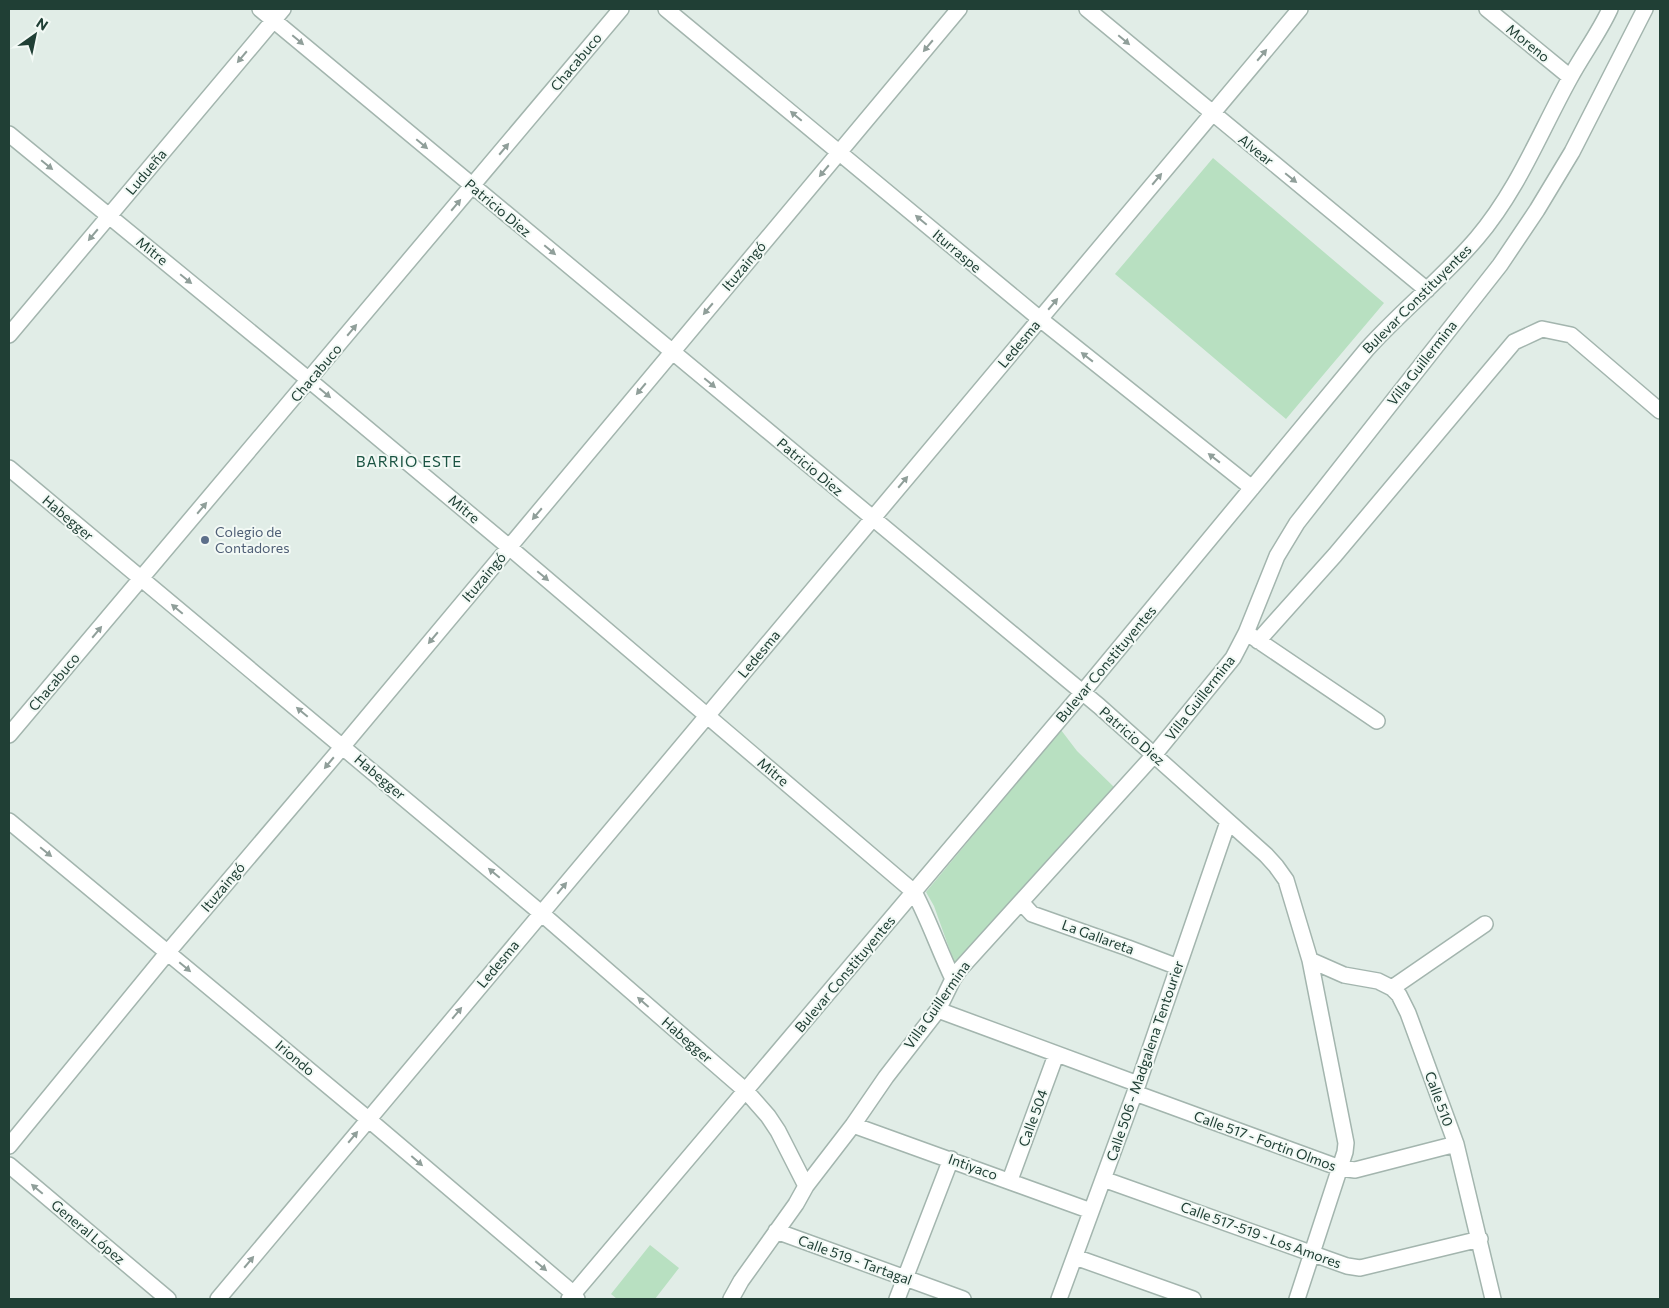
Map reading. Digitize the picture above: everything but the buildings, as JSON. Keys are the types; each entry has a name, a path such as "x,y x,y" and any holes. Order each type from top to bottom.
{"street":[{"name":"Patricio Diez","path":"260,9 278,14 472,186 1082,693 1266,856 1286,880 1310,960 1346,1143 1345,1152 1314,1253 1297,1299"},
{"name":"Chacabuco","path":"9,735 142,580 621,9"},
{"name":"Iturraspe","path":"666,9 1040,319 1252,488"},
{"name":"Ituzaingó","path":"9,1146 168,952 343,746 959,9"},
{"name":"Alvear","path":"1087,9 1427,290"},
{"name":"Ledesma","path":"218,1299 1300,9"},
{"name":"Moreno","path":"1486,9 1570,77"},
{"name":"Bulevar Constituyentes","path":"573,1298 1082,693 1367,348 1465,252 1501,208 1570,77 1596,36 1610,9"},
{"name":"Villa Guillermina","path":"731,1299 741,1280 796,1204 806,1186 938,1010 960,969 1154,755 1252,637 1278,556 1297,524 1500,265 1537,210 1572,152 1645,9"},
{"name":"Ludueña","path":"9,335 278,14"},
{"name":"Mitre","path":"9,134 509,547 914,892"},
{"path":"1377,721 1252,637 1335,555 1514,342 1542,329 1571,335 1660,411"},
{"name":"Habegger","path":"9,468 541,913 746,1091 773,1123 806,1186"},
{"name":"Iriondo","path":"9,821 368,1119 573,1298"},
{"name":"Calle 506 - Madgalena Tentourier","path":"1060,1299 1136,1089 1228,822"},
{"path":"914,892 928,918 937,945 953,979"},
{"name":"La Gallareta","path":"1021,902 1032,914 1178,967"},
{"path":"1310,960 1344,975 1378,981 1392,988 1485,924"},
{"name":"Calle 510","path":"1392,988 1399,995 1408,1013 1456,1144 1493,1299"},
{"name":"Calle 517 - Fortin Olmos","path":"938,1010 1340,1168 1355,1170 1456,1144"},
{"name":"Calle 504","path":"1010,1180 1056,1055"},
{"name":"Intiyaco","path":"853,1125 1010,1180 1091,1211"},
{"path":"896,1299 951,1159"},
{"name":"General López","path":"9,1165 168,1299"},
{"name":"Calle 517-519 - Los Amores","path":"1103,1179 1347,1266 1360,1268 1480,1239"},
{"name":"Calle 519 - Tartagal","path":"776,1231 963,1299"},
{"path":"1075,1257 1193,1299"}],"green space":[{"path":"1213,158 1384,303 1286,419 1115,274"},
{"path":"1061,730 1077,751 1114,787 959,965 954,962 934,906 926,892"},
{"path":"650,1245 679,1268 655,1299 617,1299 611,1294"}],"place":[{"name":"Colegio de Contadores","path":"205,540"}],"district":[{"name":"BARRIO ESTE","path":"409,462"}]}
